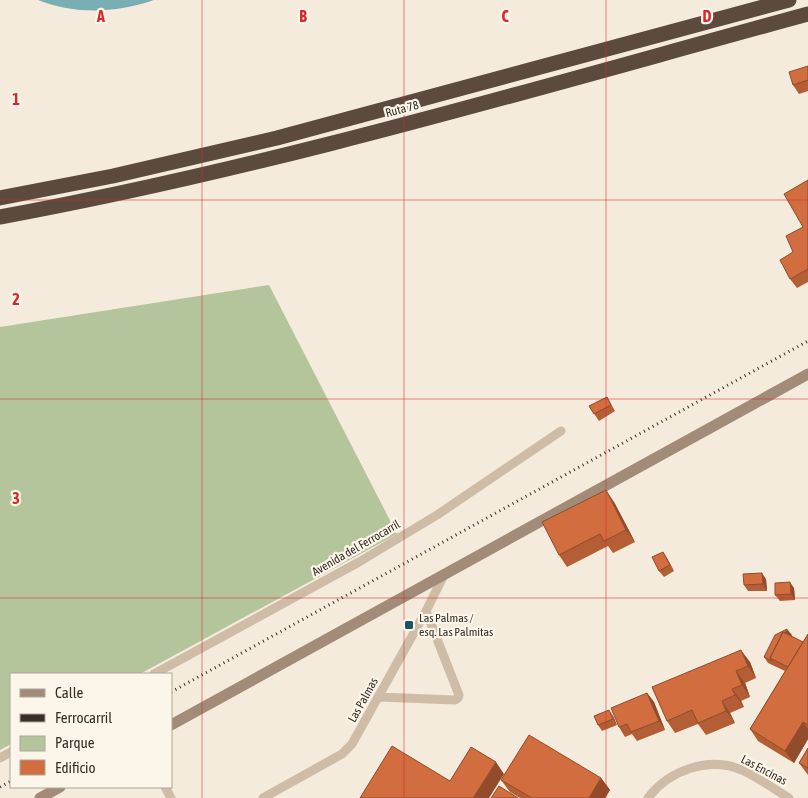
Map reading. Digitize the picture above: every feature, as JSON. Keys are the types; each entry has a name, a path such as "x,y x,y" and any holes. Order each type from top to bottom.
{"highway":[{"name":"Ruta 78","path":"0,198 113,176 278,138 789,0"},
{"name":"Ruta 78","path":"0,217 142,189 304,150 808,14"}],"main road":[{"path":"172,724 808,374"},
{"path":"40,798 58,788"}],"street":[{"name":"Avenida del Ferrocarril","path":"156,673 359,562 444,509 562,431"},
{"name":"Las Palmas","path":"262,798 347,750 356,738 444,575"},
{"path":"379,696 455,700 458,698 459,695 426,611"},
{"name":"Las Encinas","path":"648,798 669,777 689,769 723,765 742,770 789,798"}],"green space":[{"path":"269,285 397,534 142,673 10,673 10,745 0,750 0,327"}],"water":[{"path":"38,0 154,0 111,10 81,10 52,5"}],"building":[{"path":"808,66 808,80 793,85 789,72"},
{"path":"808,180 808,269 790,279 780,260 793,252 786,236 803,227 784,194"},
{"path":"607,397 611,405 594,414 589,406"},
{"path":"606,490 626,530 604,541 600,534 559,555 542,522"},
{"path":"663,552 670,565 659,571 652,557"},
{"path":"762,573 763,584 744,585 743,574"},
{"path":"790,582 791,594 775,595 775,583"},
{"path":"787,629 785,633 783,632 770,658 772,661 764,657 775,635"},
{"path":"783,632 803,642 788,667 770,658"},
{"path":"808,634 808,725 803,722 785,751 750,729"},
{"path":"741,650 748,666 736,671 742,685 732,689 735,695 722,701 726,711 698,723 692,710 667,721 652,687"},
{"path":"647,693 659,721 631,732 627,724 619,727 611,708"},
{"path":"609,710 613,719 598,725 594,716"},
{"path":"529,735 601,778 589,798 532,798 501,780"},
{"path":"392,746 450,781 471,747 496,762 473,798 360,798"},
{"path":"808,748 808,768 799,763"},
{"path":"499,786 518,798 491,798"}],"railway":[{"path":"172,691 808,341"},
{"path":"0,787 10,782"}],"place":[{"name":"Las Palmas / esq. Las Palmitas","path":"409,625"}]}
